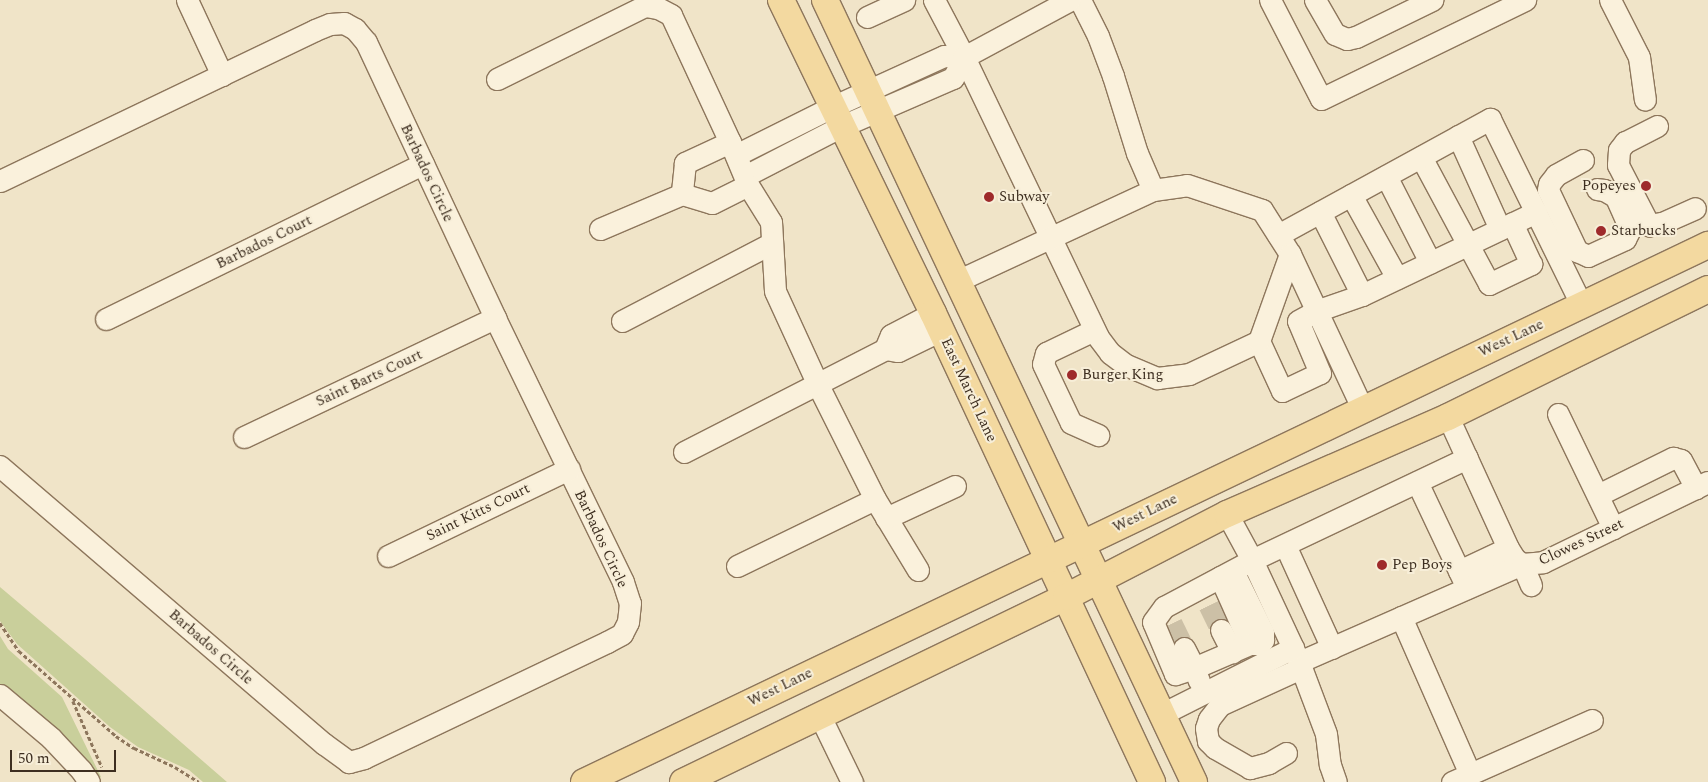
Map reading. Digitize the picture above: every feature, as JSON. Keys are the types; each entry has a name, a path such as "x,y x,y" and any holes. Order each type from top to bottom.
{"main road":[{"name":"East March Lane","path":"782,0 937,321 1152,782"},
{"path":"825,0 959,280 1194,782"},
{"name":"West Lane","path":"584,782 1362,408 1708,245"},
{"path":"683,782 819,714 1066,597 1227,514 1448,417 1708,289"}],"street":[{"path":"187,0 222,75"},
{"path":"867,18 904,0"},
{"path":"934,0 964,57 1094,330 1110,353 1126,365 1157,378 1189,374 1259,341"},
{"path":"682,194 684,162 837,116 874,101 953,78 964,57 1070,0"},
{"path":"1080,0 1113,76 1137,153 1153,190"},
{"path":"1270,0 1321,99 1525,0"},
{"path":"1315,0 1335,34 1347,39 1356,37 1432,0"},
{"path":"1610,0 1639,56 1645,100"},
{"path":"497,79 645,6 658,8 671,15 746,180 771,222 775,291 818,385 875,499 918,570"},
{"name":"Barbados Circle","path":"0,181 330,24 344,23 356,29 366,42 494,318 623,582 630,603 628,622 622,634 364,758 349,762 324,744 0,466"},
{"path":"600,229 682,194 712,203 837,116"},
{"path":"1278,235 1490,119 1581,304"},
{"path":"1657,126 1624,142 1618,150 1618,165 1649,225 1662,223 1695,208"},
{"path":"1420,157 1490,284 1531,264 1506,226 1458,136"},
{"path":"1583,160 1556,175 1549,184 1548,190 1577,251 1583,255 1593,255 1625,239 1630,228 1616,197 1604,190 1597,189"},
{"name":"Barbados Court","path":"106,320 423,164"},
{"path":"1386,176 1430,262"},
{"path":"959,280 1153,190 1187,185 1262,210 1290,254 1362,408"},
{"path":"1351,195 1397,278"},
{"path":"1320,212 1362,295"},
{"path":"1290,254 1259,341 1282,391 1320,373 1298,321 1316,312 1362,295 1536,212"},
{"path":"622,321 772,243"},
{"path":"1672,306 1708,301"},
{"name":"Saint Barts Court","path":"244,437 494,318"},
{"path":"684,452 885,349 891,335 937,321"},
{"path":"1094,330 1046,352 1043,364 1071,422 1098,435"},
{"path":"1558,414 1613,528"},
{"path":"1448,417 1531,585"},
{"path":"1226,574 1263,632 1263,640 1259,644 1241,648 1175,674 1153,622 1204,596 1226,574 1252,560 1467,458"},
{"path":"1598,496 1673,458 1682,460 1702,485"},
{"name":"Saint Kitts Court","path":"388,556 569,469"},
{"path":"1417,482 1463,580"},
{"name":"Clowes Street","path":"1300,664 1401,617 1463,580 1515,556 1543,562 1702,485"},
{"path":"886,518 955,486"},
{"path":"737,566 875,499"},
{"path":"1227,514 1252,560 1300,664 1326,734 1330,764 1336,782"},
{"path":"1285,545 1332,648"},
{"path":"1401,617 1461,778 1592,720"},
{"path":"1221,630 1241,648"},
{"path":"1184,648 1204,693"},
{"path":"1162,714 1204,693 1300,664"},
{"path":"1286,753 1257,768 1242,765 1208,741 1206,728 1214,712 1226,712 1300,664"},
{"path":"0,695 51,738 81,770 89,782"},
{"path":"819,714 852,782"}],"path":[{"path":"0,623 20,651 72,699 134,748 175,767 199,782"},
{"path":"72,699 95,752"}],"green space":[{"path":"0,587 227,782 203,782 189,770 138,747 110,727 17,644 0,621"},
{"path":"0,636 8,649 62,697 101,777 99,779 0,685"}],"tunnel":[{"path":"1209,605 1221,630"},
{"path":"1172,623 1184,648"}],"place":[{"name":"Popeyes","path":"1646,186"},
{"name":"Subway","path":"989,197"},
{"name":"Starbucks","path":"1601,231"},
{"name":"Burger King","path":"1072,375"},
{"name":"Pep Boys","path":"1382,565"}]}
